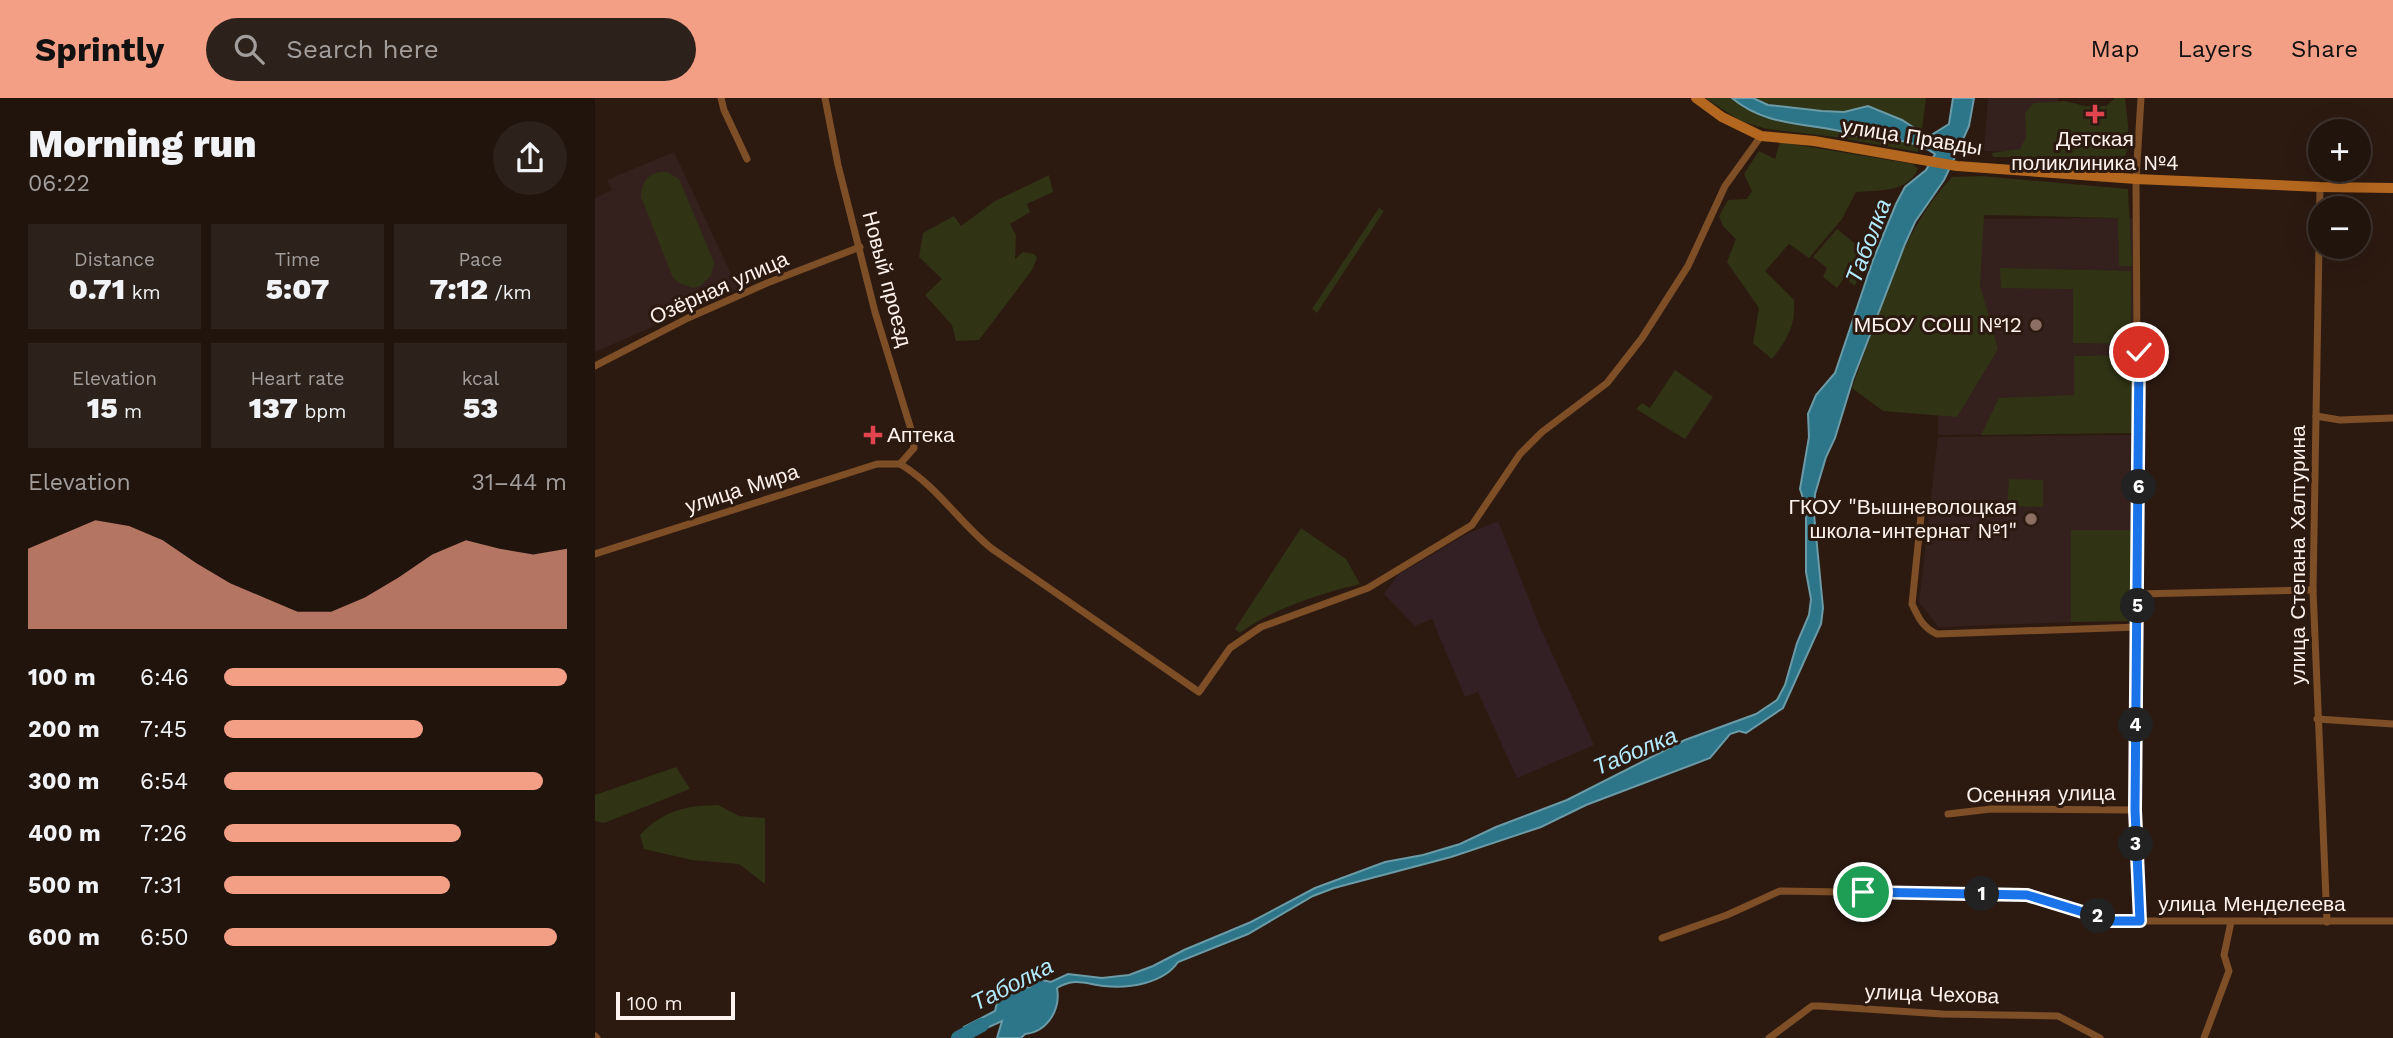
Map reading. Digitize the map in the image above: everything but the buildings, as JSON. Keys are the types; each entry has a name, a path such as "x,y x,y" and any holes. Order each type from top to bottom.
{"street":[{"path":"721,98 723,110 747,159"},
{"name":"Новый проезд","path":"825,98 838,165 875,312 913,436 913,448 900,464"},
{"path":"900,464 920,476 973,533 991,548 1199,692 1230,648 1261,627 1368,588 1472,525 1520,454 1542,432 1607,383 1642,338 1688,266 1725,186 1761,136 1722,117 1696,98"},
{"path":"2140,921 2135,810 2138,627 2136,179 2141,98"},
{"name":"улица Правды","path":"1761,136 1814,141 1957,166 2136,179 2393,188"},
{"name":"улица Степана Халтурина","path":"2320,187 2313,590 2327,922"},
{"name":"Озёрная улица","path":"595,366 700,313 860,247"},
{"path":"2315,416 2340,420 2393,418"},
{"name":"улица Мира","path":"595,554 877,464 900,464"},
{"path":"1921,506 1912,604 1918,618 1931,632 1937,634 2138,627"},
{"path":"2138,594 2313,590"},
{"path":"2317,719 2393,724"},
{"name":"Осенняя улица","path":"1948,814 1991,809 2135,810"},
{"name":"улица Менделеева","path":"1662,938 1727,915 1780,891 2027,895 2112,921 2393,921"},
{"path":"2204,1038 2229,971 2224,955 2231,922"},
{"name":"улица Чехова","path":"1769,1038 1812,1006 1943,1014 2058,1016 2100,1038"}],"shaded area":[{"path":"1988,98 2058,98 2058,153 1984,151"},
{"path":"674,152 738,289 595,352 595,198 612,190 607,180"},
{"name":"МБОУ СОШ №12","path":"2133,218 2134,432 1938,435 1936,219"},
{"name":"ГКОУ \"Вышневолоцкая школа-интернат №1\"","path":"2134,435 2132,620 1938,627 1919,602 1938,437"},
{"path":"1498,521 1540,627 1594,745 1517,778 1478,692 1465,697 1432,619 1415,626 1384,594 1398,575 1467,534"}],"green space":[{"path":"1705,98 1926,98 1919,152 1835,137 1767,129 1741,121"},
{"path":"2115,98 2125,98 2127,114 2128,140 2122,163 2048,157 1993,157 1992,153 2020,149 2026,137 2025,113 2034,103 2065,101 2085,106 2106,106"},
{"path":"1780,142 1913,164 1918,169 1913,177 1900,186 1856,192 1842,219 1809,258 1789,244 1765,271 1794,300 1794,317 1789,332 1772,359 1753,343 1759,308 1727,262 1736,239 1723,226 1719,216 1728,200 1747,199 1752,191 1744,174 1759,151 1775,159"},
{"path":"660,172 667,172 679,179 714,262 711,276 700,286 693,288 673,278 641,197 646,180"},
{"path":"1049,175 1053,192 1027,204 1030,212 1010,224 1016,235 1015,259 1023,252 1034,254 1037,258 1032,270 979,340 956,341 952,325 925,295 942,279 919,257 923,233 954,216 961,226 995,201"},
{"path":"1982,176 2128,189 2132,266 2119,266 2118,218 1984,215 1980,285 1998,349 1957,417 1883,411 1852,388 1892,277 1917,224 1952,177"},
{"path":"1379,208 1384,211 1317,313 1312,309"},
{"path":"1837,229 1868,254 1855,286 1844,278 1837,288 1823,277 1827,268 1813,257"},
{"path":"2000,268 2131,271 2131,344 2073,343 2073,289 2001,288"},
{"path":"2133,355 2133,433 1981,435 1999,398 2074,395 2074,356"},
{"path":"1675,370 1713,397 1685,439 1636,409 1642,403 1650,408"},
{"path":"2009,479 2043,480 2043,507 2007,506"},
{"path":"1301,528 1346,559 1360,584 1282,609 1240,633 1235,629"},
{"path":"2071,530 2134,530 2133,621 2071,622"},
{"path":"676,767 690,789 604,823 595,821 595,795"},
{"path":"718,805 739,816 765,818 765,884 739,864 692,860 644,849 640,835 658,820 685,808"}],"water":[{"path":"1732,98 1753,98 1768,105 1822,111 1844,112 1868,106 1902,120 1928,137 1949,124 1953,98 1974,98 1969,126 1956,155 1944,180 1915,222 1905,244 1826,457 1815,494 1814,514 1823,608 1821,624 1783,708 1746,733 1739,731 1730,734 1710,758 1586,805 1541,827 1451,857 1313,896 1248,934 1178,962 1155,980 1124,986 1081,982 1063,985 1057,988 1057,1004 1051,1018 1040,1029 1021,1038 997,1038 1002,1021 969,1036 964,1027 995,1011 1001,985 1009,981 1021,988 1030,987 1038,979 1051,982 1068,974 1102,978 1129,975 1251,922 1315,888 1385,862 1460,844 1567,800 1685,740 1756,714 1777,700 1785,685 1797,643 1809,615 1811,599 1806,572 1806,507 1800,489 1809,437 1808,414 1816,395 1835,373 1873,260 1896,204 1905,187 1926,170 1935,154 1902,141 1860,136 1770,118 1744,107"}],"waterway":[{"name":"Таболка","path":"958,1038 982,1025"}],"place":[{"name":"Детская поликлиника №4","path":"2095,114"},
{"name":"МБОУ СОШ №12","path":"2036,325"},
{"name":"Аптека","path":"873,435"},
{"name":"ГКОУ \"Вышневолоцкая школа-интернат №1\"","path":"2031,519"}],"route":[{"path":"1863,892 2027,895 2112,921 2140,921 2135,810 2139,352"}]}
